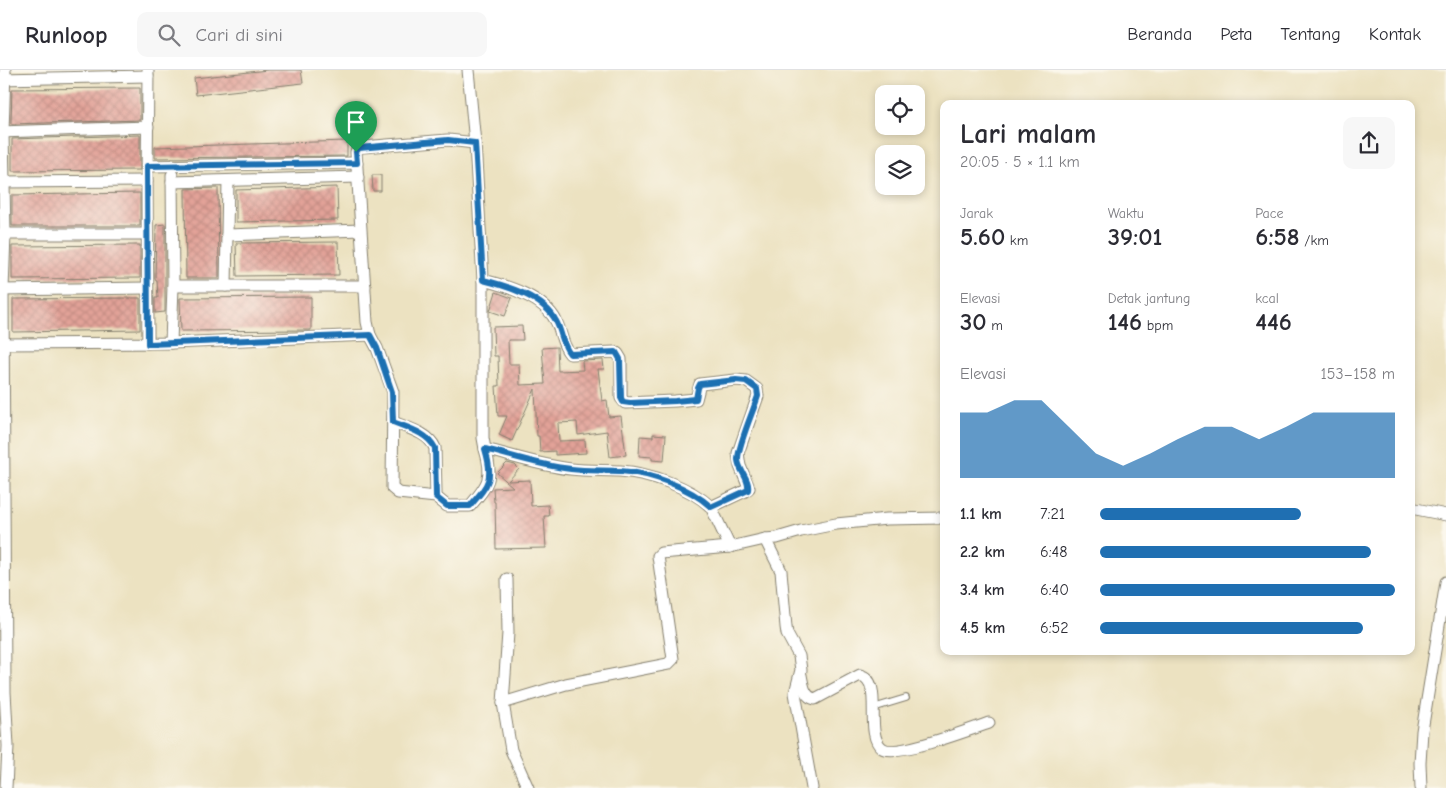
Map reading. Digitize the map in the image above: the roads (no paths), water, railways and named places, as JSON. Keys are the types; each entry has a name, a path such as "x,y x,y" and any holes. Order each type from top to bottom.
{"street":[{"path":"468,70 475,143 483,280 483,438 490,470 488,482 481,494 470,506 447,506 436,497 398,493 392,488 392,392 377,348 370,335 367,322 356,152 359,148 448,140 475,143"},
{"path":"6,788 2,583 1,132 3,76 148,73 146,181 148,344"},
{"path":"1,132 148,127"},
{"path":"147,166 357,163"},
{"path":"171,344 172,166"},
{"path":"172,182 228,182 358,177"},
{"path":"2,182 146,181"},
{"path":"226,286 228,182"},
{"path":"227,235 360,230"},
{"path":"2,234 147,234"},
{"path":"483,280 508,286 529,296 547,309 556,320 564,346 570,354 616,352 620,359 621,398 626,403 696,399 700,384 736,380 746,381 757,389 758,396 738,453 740,466 749,488 711,507"},
{"path":"172,286 365,286"},
{"path":"1,290 148,288"},
{"path":"2,344 171,344 370,335"},
{"path":"393,422 424,436 432,442 435,448 436,497"},
{"path":"485,449 570,469 622,471 653,476 693,495 711,507 730,547"},
{"path":"1415,509 1446,515"},
{"path":"503,703 566,684 668,664 673,659 658,556 661,553 730,547 836,524 887,519 940,518"},
{"path":"765,539 780,571 787,634 799,656 803,686 810,698 815,700 860,675 868,678 872,686 876,739 880,747 885,750 935,742 989,723"},
{"path":"507,579 508,633 503,703 511,750 528,788"},
{"path":"1421,788 1422,730 1446,582"},
{"path":"800,670 795,693 812,788"}],"lane":[{"path":"873,708 906,698"}]}
